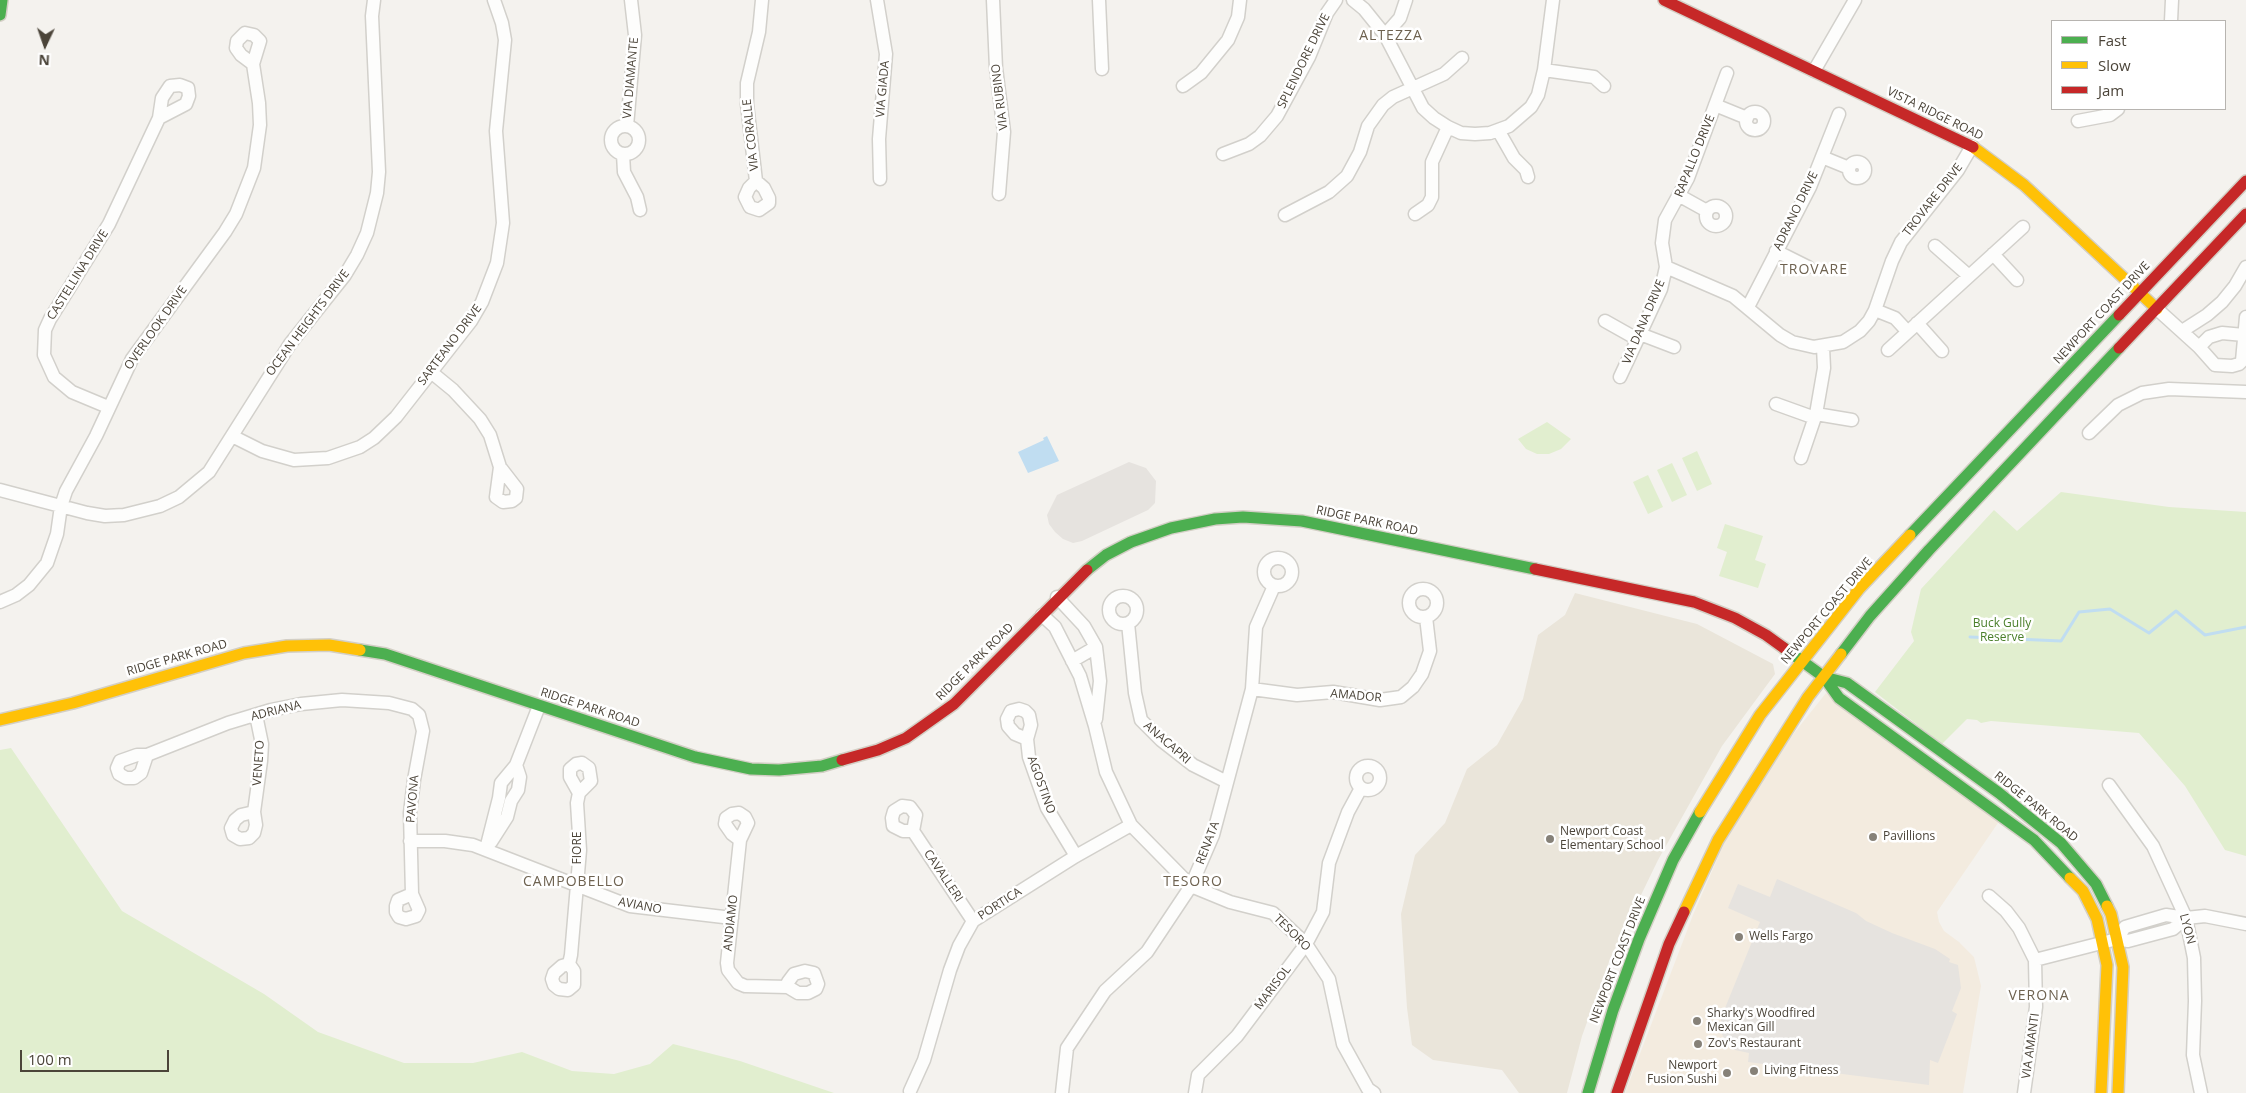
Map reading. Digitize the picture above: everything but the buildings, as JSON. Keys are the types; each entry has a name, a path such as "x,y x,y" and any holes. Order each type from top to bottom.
{"street":[{"path":"0,15 2,0"},
{"name":"OCEAN HEIGHTS DRIVE","path":"0,490 106,516 124,515 160,506 178,497 209,472 256,394 290,344 345,275 367,233 378,193 379,172 372,16 374,0"},
{"name":"SARTEANO DRIVE","path":"232,436 262,451 294,460 312,460 344,454 360,447 386,428 470,321 482,302 493,276 501,243 502,203 496,131 505,40 502,23 494,0"},
{"name":"VIA DIAMANTE","path":"627,126 635,35 631,0"},
{"name":"VIA CORALLE","path":"756,181 749,130 747,83 759,32 762,0"},
{"name":"VIA GIADA","path":"877,0 886,54 879,139 880,179"},
{"name":"VIA RUBINO","path":"993,0 996,68 1004,132 999,194"},
{"path":"1098,0 1102,69"},
{"path":"1183,86 1202,74 1228,40 1238,17 1240,0"},
{"name":"SPLENDORE DRIVE","path":"1223,154 1248,144 1264,131 1277,116 1309,57 1327,13 1336,0"},
{"path":"1353,0 1364,9 1385,35 1423,108 1448,128 1461,133 1475,134 1498,130 1521,117 1531,107 1542,85 1553,0"},
{"path":"1385,35 1396,24 1406,0"},
{"name":"VISTA RIDGE ROAD","path":"1664,0 1972,146 2010,172 2157,309"},
{"path":"1814,71 1855,0"},
{"path":"2171,20 2172,0"},
{"path":"1284,215 1339,184 1353,166 1374,114 1393,97 1444,74 1462,58"},
{"name":"OVERLOOK DRIVE","path":"0,602 16,595 29,585 47,563 57,534 61,506 72,476 96,436 108,407 132,360 148,334 225,232 246,192 254,168 260,125 260,103 253,64"},
{"path":"1544,70 1594,76 1604,86"},
{"name":"RAPALLO DRIVE","path":"1666,267 1662,243 1665,220 1680,196 1727,74"},
{"path":"1715,105 1747,118"},
{"path":"2078,120 2110,115 2117,110"},
{"name":"ADRANO DRIVE","path":"1748,307 1810,187 1839,114"},
{"name":"CASTELLINA DRIVE","path":"108,407 72,392 54,377 44,355 45,330 109,224 159,118"},
{"name":"VIA DIAMANTE","path":"627,126 636,132 639,143 633,152 622,154 613,148 611,138 617,129 627,126"},
{"path":"1415,214 1428,205 1432,197 1432,162 1448,128"},
{"path":"1498,130 1514,158 1526,170 1528,177"},
{"name":"TROVARE DRIVE","path":"1822,347 1834,345 1852,337 1869,321 1901,242 1958,170 1972,146"},
{"name":"VIA DIAMANTE","path":"622,154 624,172 637,197 640,210"},
{"path":"1822,157 1849,168"},
{"name":"NEWPORT COAST DRIVE","path":"1588,1093 1616,1002 1639,939 1673,860 1720,777 1760,715 1859,589 2246,181"},
{"path":"1680,196 1707,211"},
{"path":"1617,1093 1669,944 1705,866 1718,840 1768,760 1824,677 1870,616 1929,550 2246,214"},
{"path":"1888,350 2023,226"},
{"path":"1935,246 1968,276"},
{"path":"1776,251 1808,267"},
{"path":"1994,254 2017,280"},
{"path":"1666,267 1720,289 1748,307 1780,335 1792,342 1822,347 1824,368 1815,416 1801,458"},
{"name":"VIA DANA DRIVE","path":"1620,377 1661,289 1666,267"},
{"path":"2182,330 2207,315 2222,302 2246,267"},
{"path":"2157,309 2182,330 2215,365 2232,366 2239,364 2242,360 2246,317"},
{"path":"1875,310 1894,318 1907,332"},
{"path":"1605,321 1639,336 1674,347"},
{"path":"1917,323 1942,352"},
{"path":"2199,347 2209,337 2222,333 2244,335"},
{"path":"431,372 453,390 480,419 490,436 500,467"},
{"path":"2089,433 2118,405 2142,393 2169,389 2246,392"},
{"path":"1776,404 1815,416 1852,420"},
{"name":"RIDGE PARK ROAD","path":"0,720 73,703 244,653 287,646 315,645 343,647 385,654 695,758 751,769 779,770 822,766 878,750 906,738 929,723 954,704 1042,615 1057,597 1106,555 1144,536 1215,519 1285,519 1694,602 1735,618 1766,635 1824,677 1839,698 2034,840 2083,891 2097,920 2107,965 2101,1093"},
{"name":"RENATA","path":"1062,1093 1067,1048 1105,991 1147,952 1191,886 1213,835 1252,689 1256,627 1274,586"},
{"name":"TESORO","path":"1057,597 1084,626 1096,647 1100,680 1095,726"},
{"name":"TESORO","path":"1042,615 1055,627 1080,676 1106,772 1132,824 1191,886 1230,902 1273,913 1306,944 1329,979 1343,1044 1369,1092"},
{"name":"AMADOR","path":"1252,689 1296,695 1333,692 1380,700 1401,697 1414,687 1422,674 1430,651 1426,617"},
{"name":"ANACAPRI","path":"1128,623 1135,693 1141,720 1161,740 1192,765 1228,782"},
{"path":"1072,661 1096,647"},
{"name":"RIDGE PARK ROAD","path":"1824,677 1847,683 1999,793 2061,842 2096,884 2111,914 2123,967 2118,1093"},
{"name":"ADRIANA","path":"147,755 256,714 301,704 342,700 388,703 412,709"},
{"path":"505,800 500,783 516,765 539,706"},
{"name":"PAVONA","path":"412,709 419,715 423,730 411,796 412,894"},
{"name":"VENETO","path":"254,812 262,744 256,714"},
{"name":"AGOSTINO","path":"1027,739 1029,757 1047,808 1076,856"},
{"path":"486,849 505,800 518,790 520,777 516,765"},
{"name":"LYON","path":"2109,785 2153,846 2186,918 2194,958 2193,1055 2201,1093"},
{"name":"MARISOL","path":"1195,1093 1198,1075 1237,1036 1306,944 1323,912 1329,863 1348,812 1361,788"},
{"name":"FIORE","path":"570,964 580,850 577,803 579,793"},
{"name":"PORTICA","path":"910,1091 924,1060 950,970 959,946 973,921 1076,856 1132,824"},
{"name":"CAVALLERI","path":"913,831 973,921"},
{"name":"ANDIAMO","path":"740,840 727,963 732,977 745,986 788,987"},
{"name":"AVIANO","path":"410,841 459,842 486,849 630,906 732,918"},
{"name":"VIA AMANTI","path":"1989,896 2006,911 2019,928 2034,960 2036,1007 2024,1093"},
{"path":"2034,960 2117,938 2128,941 2173,929 2186,918 2205,916 2246,924"}],"shaded area":[{"path":"1129,462 1146,468 1156,481 1155,503 1148,510 1082,541 1073,543 1063,539 1055,532 1049,524 1047,515 1057,495"},
{"name":"Newport Coast Elementary School","path":"1575,593 1697,624 1773,664 1775,674 1722,746 1658,860 1610,959 1582,1036 1567,1093 1519,1093 1502,1070 1433,1060 1412,1045 1407,1008 1401,914 1415,855 1445,823 1467,769 1497,745 1523,699 1538,635 1565,615"},
{"path":"1826,693 2000,820 1937,912 1939,922 1944,931 1959,942 1974,957 1981,986 1963,1093 1625,1093 1693,915 1745,795"},
{"path":"1777,879 1856,913 1866,921 1892,933 1935,949 1950,959 1949,962 1958,965 1961,988 1952,1011 1957,1014 1938,1063 1930,1060 1929,1085 1748,1062 1749,1053 1735,1050 1727,1044 1721,1032 1721,1018 1760,922 1728,908 1738,884 1770,897"}],"green space":[{"path":"1547,422 1571,439 1561,449 1549,454 1537,454 1526,449 1518,439"},
{"path":"1697,451 1712,484 1697,491 1682,458"},
{"path":"1672,463 1687,495 1672,502 1657,470"},
{"path":"1648,475 1663,507 1648,514 1633,482"},
{"name":"Buck Gully Reserve","path":"2061,492 2169,507 2246,512 2246,856 2225,850 2185,786 2139,733 1991,721 1981,723 1977,720 1967,719 1942,744 1875,692 1914,641 1911,632 1921,589 1994,510 2017,531"},
{"path":"1725,524 1763,536 1755,560 1766,564 1758,588 1719,576 1727,552 1717,548"},
{"path":"11,748 122,911 264,994 318,1032 404,1063 473,1063 522,1052 572,1071 614,1074 650,1064 673,1044 740,1061 834,1093 0,1093 0,750"}],"water":[{"path":"1047,436 1059,461 1028,473 1018,452 1044,440 1043,438"}],"waterway":[{"path":"1970,637 2061,641 2079,612 2110,609 2149,633 2176,611 2205,635 2246,627"}],"traffic: fast":[{"path":"0,15 2,0"},
{"path":"1910,535 2119,315"},
{"path":"1841,654 1870,616 1929,550 2119,348"},
{"path":"1087,570 1106,555 1131,542 1171,528 1215,519 1243,517 1302,521 1535,569"},
{"path":"1784,648 1824,677 1839,698 2034,840 2070,878"},
{"path":"360,650 385,654 695,757 751,769 779,770 822,766 842,760"},
{"path":"1824,677 1847,683 1999,793 2061,843 2096,884 2107,906"},
{"path":"1588,1093 1613,1010 1639,939 1673,860 1700,812"}],"traffic: slow":[{"path":"1973,147 2024,185 2157,309"},
{"path":"1700,812 1760,715 1859,589 1910,535"},
{"path":"0,720 73,703 244,653 287,646 329,645 360,650"},
{"path":"1684,912 1718,840 1808,697 1841,654"},
{"path":"2070,878 2083,891 2097,919 2107,965 2101,1093"},
{"path":"2107,906 2111,914 2123,967 2118,1093"}],"traffic: jam":[{"path":"1664,0 1973,147"},
{"path":"2119,315 2246,181"},
{"path":"2119,348 2246,214"},
{"path":"1535,569 1694,602 1735,618 1766,635 1784,648"},
{"path":"842,760 878,750 906,738 954,704 1087,570"},
{"path":"1617,1093 1669,944 1684,912"}],"place":[{"name":"Pavillions","path":"1873,837"},
{"name":"Newport Coast Elementary School","path":"1550,839"},
{"name":"Wells Fargo","path":"1739,937"},
{"name":"Sharky's Woodfired Mexican Gill","path":"1697,1021"},
{"name":"Zov's Restaurant","path":"1698,1044"},
{"name":"Living Fitness","path":"1754,1071"},
{"name":"Newport Fusion Sushi","path":"1727,1073"}],"district":[{"name":"ALTEZZA","path":"1391,36"},
{"name":"TROVARE","path":"1814,270"},
{"name":"CAMPOBELLO","path":"574,882"},
{"name":"TESORO","path":"1193,882"},
{"name":"VERONA","path":"2039,996"}]}
